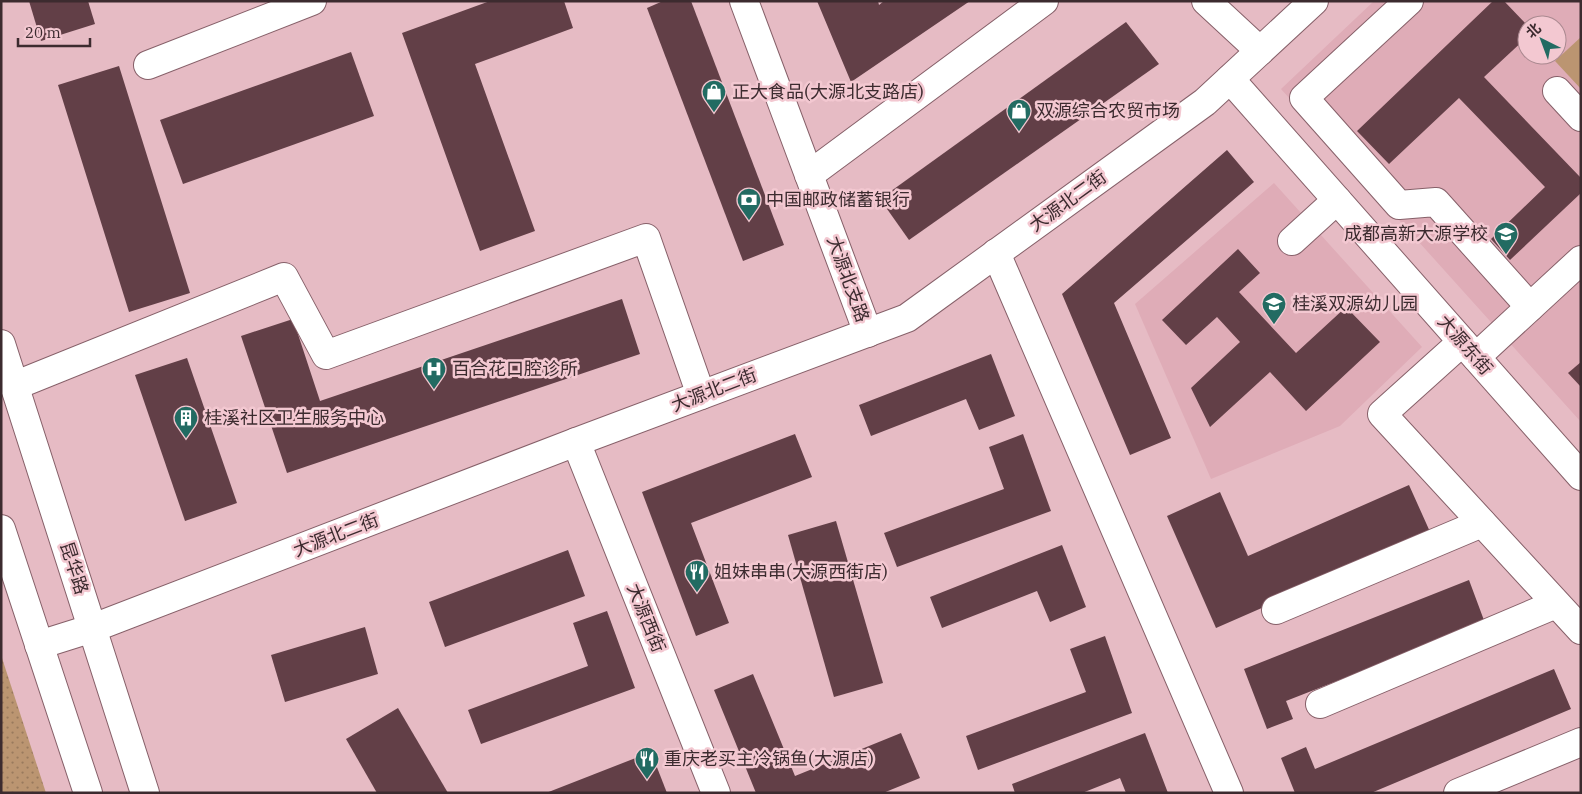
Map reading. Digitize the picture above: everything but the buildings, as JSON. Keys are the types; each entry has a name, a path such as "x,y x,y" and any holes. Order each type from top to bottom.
{"street":[{"path":"148,65 312,1"},
{"name":"大源北支路","path":"744,1 868,333"},
{"path":"809,175 1044,1"},
{"path":"1206,1 1260,51"},
{"name":"大源北二街","path":"39,645 93,628 576,442 907,318 1205,102 1314,1"},
{"path":"1409,1 1304,98 1400,205 1436,202 1530,307"},
{"name":"大源东街","path":"1230,79 1581,476"},
{"path":"1557,91 1581,117"},
{"path":"1292,241 1337,200"},
{"path":"14,386 284,277 326,356 646,238 701,395"},
{"path":"996,253 1228,793"},
{"path":"1581,260 1530,307 1469,349 1382,414 1581,630"},
{"name":"昆华路","path":"1,344 145,793"},
{"name":"大源西街","path":"576,442 716,793"},
{"path":"1276,610 1482,523"},
{"path":"1,529 88,793"},
{"path":"1320,704 1556,604"},
{"path":"1458,793 1581,742"}],"shaded area":[{"name":"成都高新大源学校","path":"1374,1 1581,1 1581,422 1281,89"},
{"path":"1581,37 1581,89 1559,65 1567,65 1567,50"},
{"name":"桂溪双源幼儿园","path":"1274,183 1422,347 1340,426 1211,479 1135,304"},
{"path":"1,655 46,793 1,793"}],"place":[{"name":"正大食品(大源北支路店)","path":"714,113"},
{"name":"双源综合农贸市场","path":"1019,132"},
{"name":"中国邮政储蓄银行","path":"749,221"},
{"name":"成都高新大源学校","path":"1506,255"},
{"name":"桂溪双源幼儿园","path":"1274,325"},
{"name":"百合花口腔诊所","path":"434,390"},
{"name":"桂溪社区卫生服务中心","path":"186,439"},
{"name":"姐妹串串(大源西街店)","path":"697,593"},
{"name":"重庆老买主冷锅鱼(大源店)","path":"647,780"}]}
